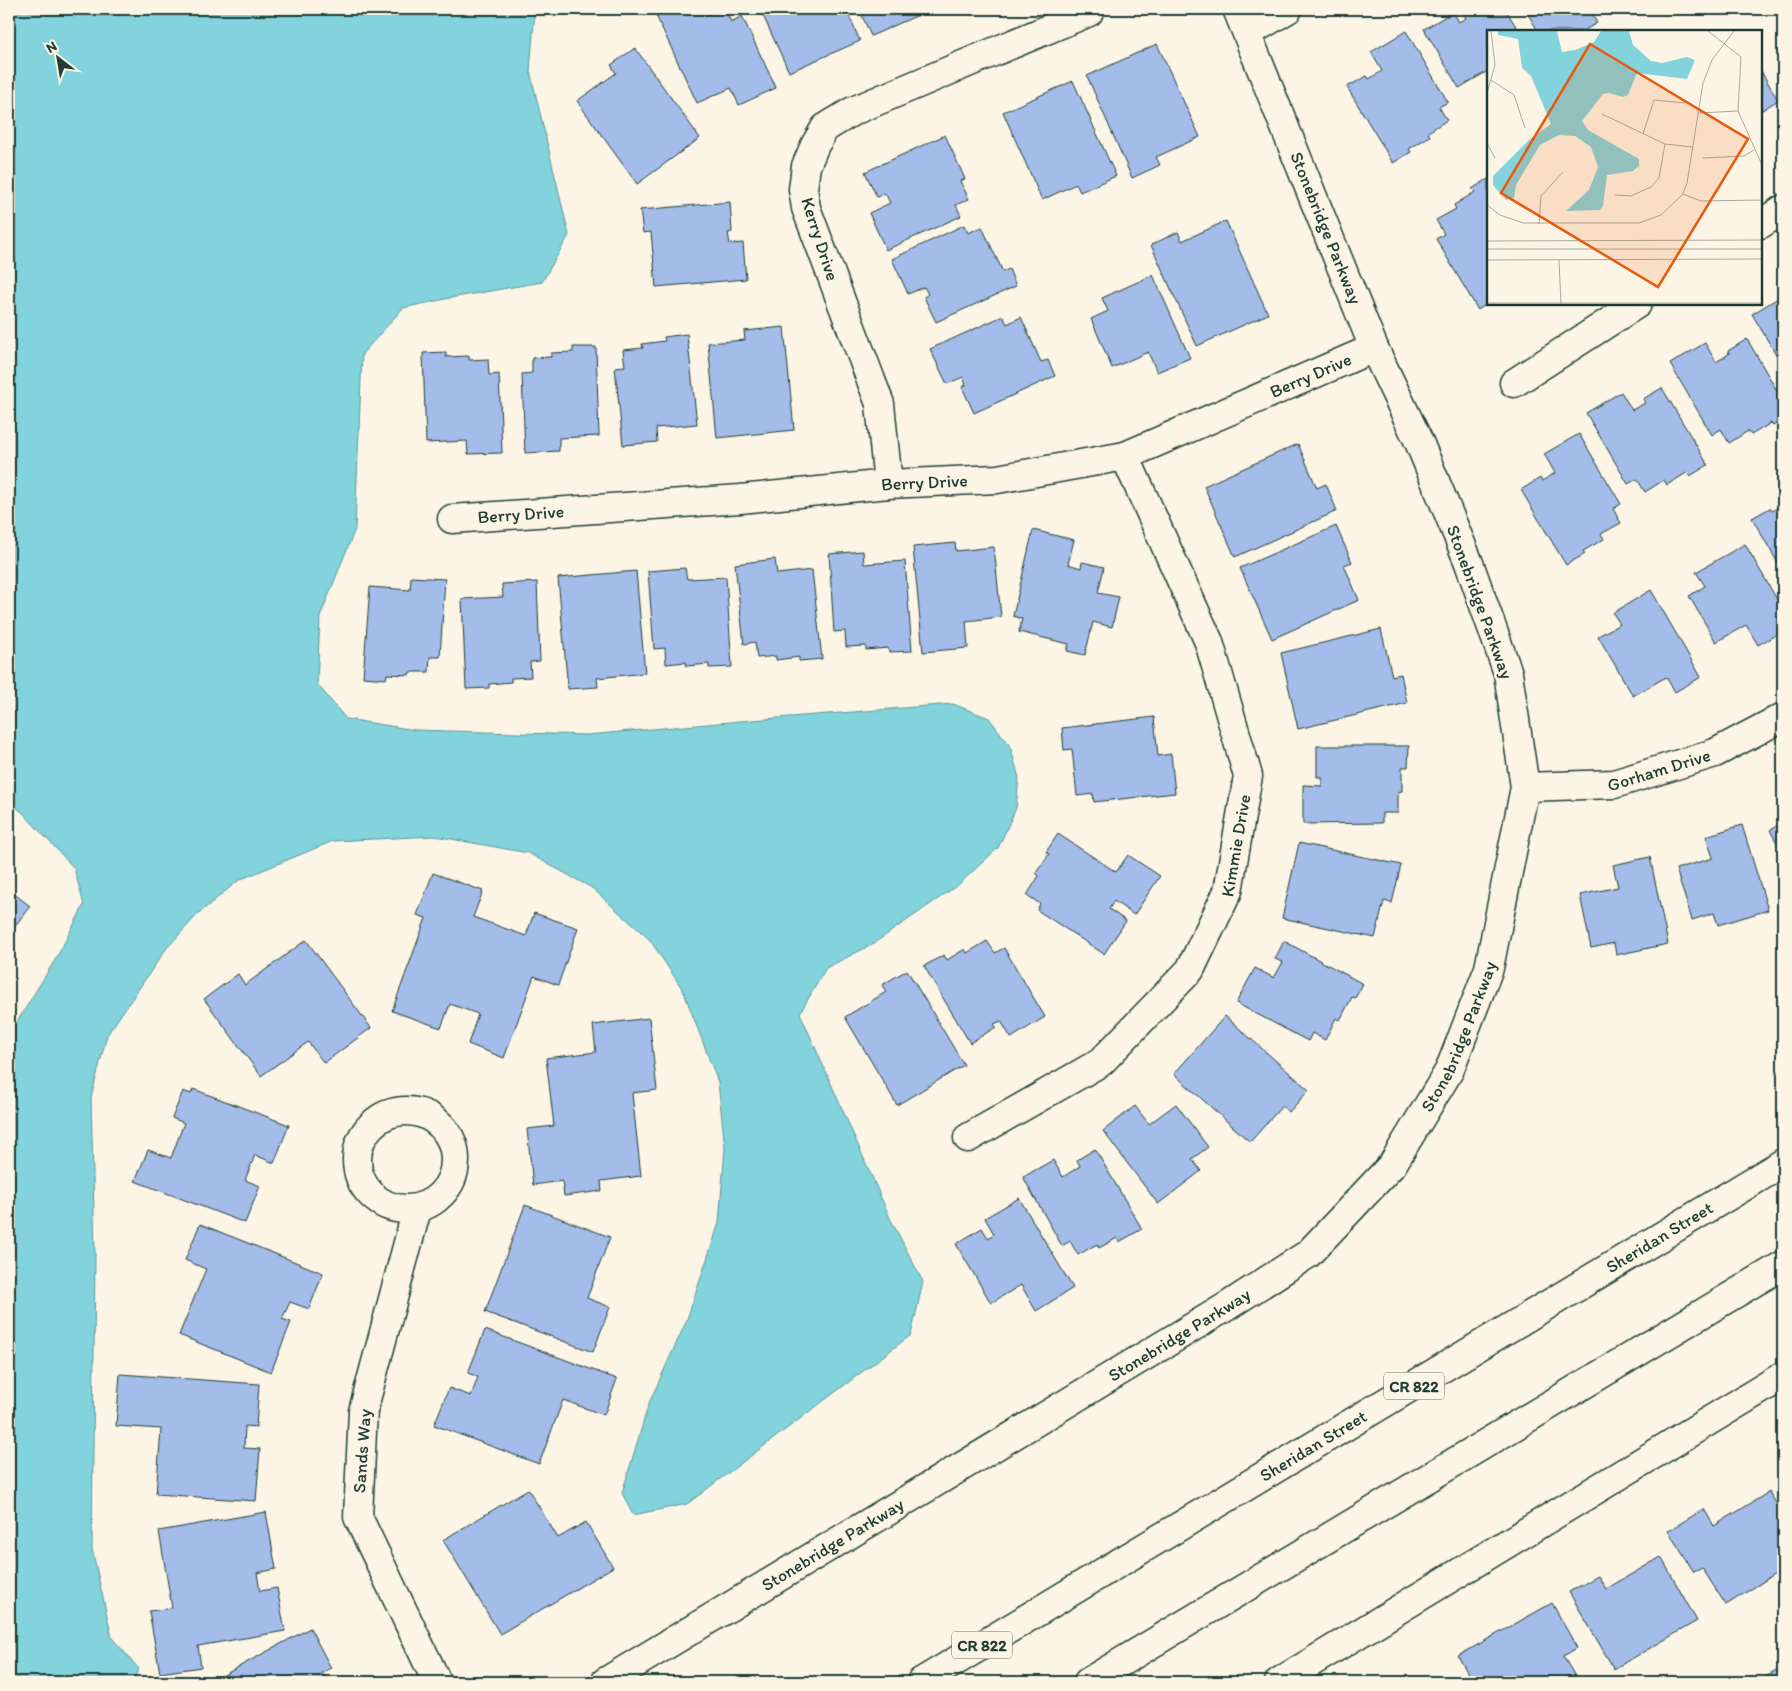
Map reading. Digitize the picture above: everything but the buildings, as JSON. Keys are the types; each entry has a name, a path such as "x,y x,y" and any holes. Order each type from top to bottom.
{"street":[{"path":"1242,21 1288,9"},
{"name":"Kerry Drive","path":"888,484 880,404 806,208 804,189 806,166 814,145 825,128 853,111 1089,12"},
{"name":"Stonebridge Parkway","path":"605,1682 1226,1307 1308,1254 1392,1165 1449,1071 1489,968 1525,787 1508,673 1465,554 1419,442 1374,348 1242,21"},
{"path":"1762,223 1783,210"},
{"path":"1514,383 1635,305"},
{"name":"Berry Drive","path":"452,519 740,499 888,484 997,479 1125,456 1374,348"},
{"name":"Kimmie Drive","path":"968,1138 1101,1062 1190,970 1228,891 1248,776 1210,642 1125,456"},
{"name":"Gorham Drive","path":"1525,787 1614,784 1715,752 1783,717"},
{"name":"Sheridan Street","path":"921,1682 1783,1163"},
{"name":"Sands Way","path":"417,1209 363,1411 358,1517 437,1682"},
{"path":"1088,1682 1783,1265"},
{"path":"1279,1682 1783,1376"}],"water":[{"path":"9,9 537,9 535,10 530,71 569,235 542,282 403,308 362,354 355,529 320,617 317,684 346,719 415,730 587,735 953,704 989,718 1010,746 1019,778 1016,808 998,848 958,885 873,944 826,968 800,1013 890,1218 923,1282 911,1335 687,1504 633,1515 622,1493 649,1403 686,1322 719,1223 725,1148 718,1082 683,990 650,940 592,888 528,853 435,836 333,841 239,880 199,913 166,949 107,1035 91,1098 95,1253 92,1549 112,1638 139,1669 132,1682 9,1682 9,1035 58,955 84,905 74,868 22,812 9,802"}]}
